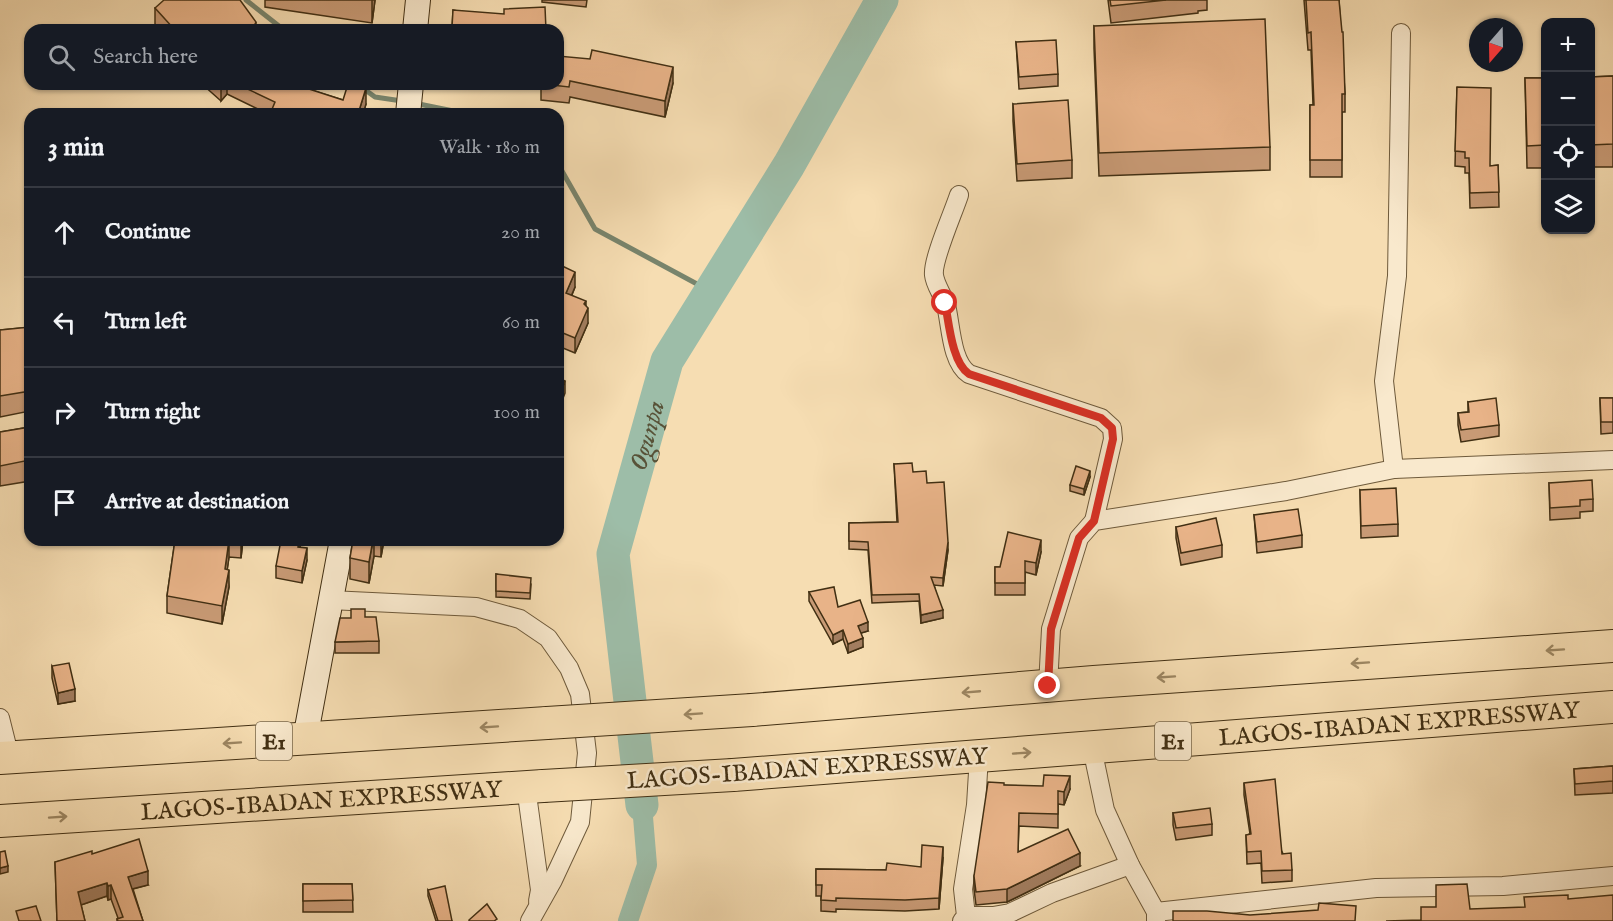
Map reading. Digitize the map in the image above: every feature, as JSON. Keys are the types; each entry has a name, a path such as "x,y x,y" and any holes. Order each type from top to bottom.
{"highway":[{"name":"E1","path":"5,758 752,711 1048,686 1613,646"},
{"name":"LAGOS-IBADAN EXPRESSWAY","path":"0,821 733,775 1613,707"}],"street":[{"path":"416,24 418,0"},
{"path":"1394,469 1384,381 1397,276 1401,33"},
{"path":"409,108 410,90"},
{"path":"959,195 940,249 934,274 945,303 958,360 963,370 969,374 1101,418 1112,428 1113,439 1094,521 1079,538 1051,629 1048,686"},
{"path":"1094,521 1286,491 1394,469 1613,460"},
{"path":"305,739 341,546"},
{"path":"330,600 476,607 520,619 548,638 569,668 580,694 587,753 580,822 533,917"},
{"path":"0,718 5,758"},
{"path":"1092,748 1105,810 1156,917 1376,888 1503,886 1613,876"},
{"path":"979,756 976,805 963,889 964,918 1010,913 1052,893 1130,865"},
{"path":"533,917 540,890 535,787"}],"building":[{"path":"164,0 240,0 256,22 255,24 169,24 155,8"},
{"path":"1110,0 1166,0 1111,6"},
{"path":"1306,0 1339,0 1343,32 1345,94 1342,94 1342,160 1310,160 1310,105 1314,105 1311,32 1308,33"},
{"path":"545,7 546,24 452,24 453,10 504,14 504,9"},
{"path":"1265,19 1270,147 1099,153 1094,26"},
{"path":"1056,40 1058,74 1019,77 1016,42"},
{"path":"592,50 673,67 665,101 570,81 569,87 564,86 564,57 590,59"},
{"path":"1613,76 1613,144 1595,145 1595,77"},
{"path":"1525,78 1541,78 1541,145 1527,146"},
{"path":"1457,87 1491,88 1490,166 1498,165 1499,192 1470,193 1469,158 1465,158 1465,152 1455,151"},
{"path":"250,90 312,90 343,100 346,90 365,90 360,108 272,108 275,102"},
{"path":"1068,100 1072,160 1017,164 1013,104"},
{"path":"564,267 575,272 566,293 586,301 584,304 588,308 575,338 564,333"},
{"path":"24,328 24,392 0,396 0,330"},
{"path":"1496,398 1499,425 1461,430 1458,413 1469,412 1468,402"},
{"path":"1600,398 1613,398 1613,422 1601,422"},
{"path":"24,428 24,461 0,466 0,432"},
{"path":"912,463 913,472 926,471 927,483 944,482 948,542 943,578 931,577 943,610 921,615 919,594 872,595 868,542 849,541 849,523 898,522 894,464"},
{"path":"1076,466 1090,471 1084,489 1070,485"},
{"path":"1592,480 1593,499 1580,500 1580,506 1550,508 1549,483"},
{"path":"1396,488 1398,524 1361,526 1360,490"},
{"path":"1298,509 1302,535 1257,542 1254,515"},
{"path":"1216,518 1222,545 1181,553 1176,527"},
{"path":"1008,532 1041,540 1036,563 1025,561 1025,583 995,583 995,567 1000,567"},
{"path":"174,546 228,546 225,569 229,570 222,606 167,596"},
{"path":"280,546 307,548 302,571 276,566"},
{"path":"352,546 372,546 369,562 350,558"},
{"path":"496,574 531,578 530,593 496,591"},
{"path":"834,587 838,607 860,600 868,622 858,626 863,638 848,644 843,630 833,635 809,592"},
{"path":"351,609 365,609 365,617 376,617 379,641 335,642 340,618 351,618"},
{"path":"69,663 75,689 58,693 52,666"},
{"path":"1613,766 1613,781 1575,784 1574,769"},
{"path":"1044,775 1070,776 1064,792 1058,791 1058,814 1019,813 1018,852 1068,829 1080,853 1007,889 976,892 974,876 988,782 1004,783 1004,785 1043,786"},
{"path":"1275,779 1282,854 1291,853 1292,870 1262,871 1261,851 1247,852 1246,835 1251,834 1244,783"},
{"path":"1210,808 1212,824 1176,828 1173,813"},
{"path":"139,839 148,871 128,877 143,921 118,921 117,919 123,917 111,885 108,886 107,883 78,892 85,921 57,921 55,862 92,851 92,854"},
{"path":"922,845 943,847 939,898 821,900 822,885 816,885 816,869 886,870 887,863 921,867"},
{"path":"5,851 8,866 0,868 0,852"},
{"path":"303,884 352,884 353,900 303,901"},
{"path":"1467,884 1470,909 1525,907 1524,897 1568,895 1568,899 1613,895 1613,921 1386,921 1421,920 1421,907 1436,907 1436,885"},
{"path":"445,886 452,921 438,921 428,890"},
{"path":"1319,903 1356,906 1355,921 1173,921 1173,911 1250,915 1318,910"},
{"path":"487,904 497,919 469,921 469,920"},
{"path":"36,906 41,921 19,921 16,911"}],"waterway":[{"path":"246,0 276,24"},
{"name":"Ogunpa","path":"642,805 613,554 667,361 789,165 882,0"},
{"path":"365,90 375,97 402,101"},
{"path":"414,103 439,108"},
{"path":"564,175 595,229 710,291"},
{"name":"Ogunpa","path":"628,921 647,865 642,805"}],"route":[{"path":"945,303 958,360 963,370 969,374 1101,418 1112,428 1113,439 1094,521 1079,538 1051,629 1048,686"}]}
